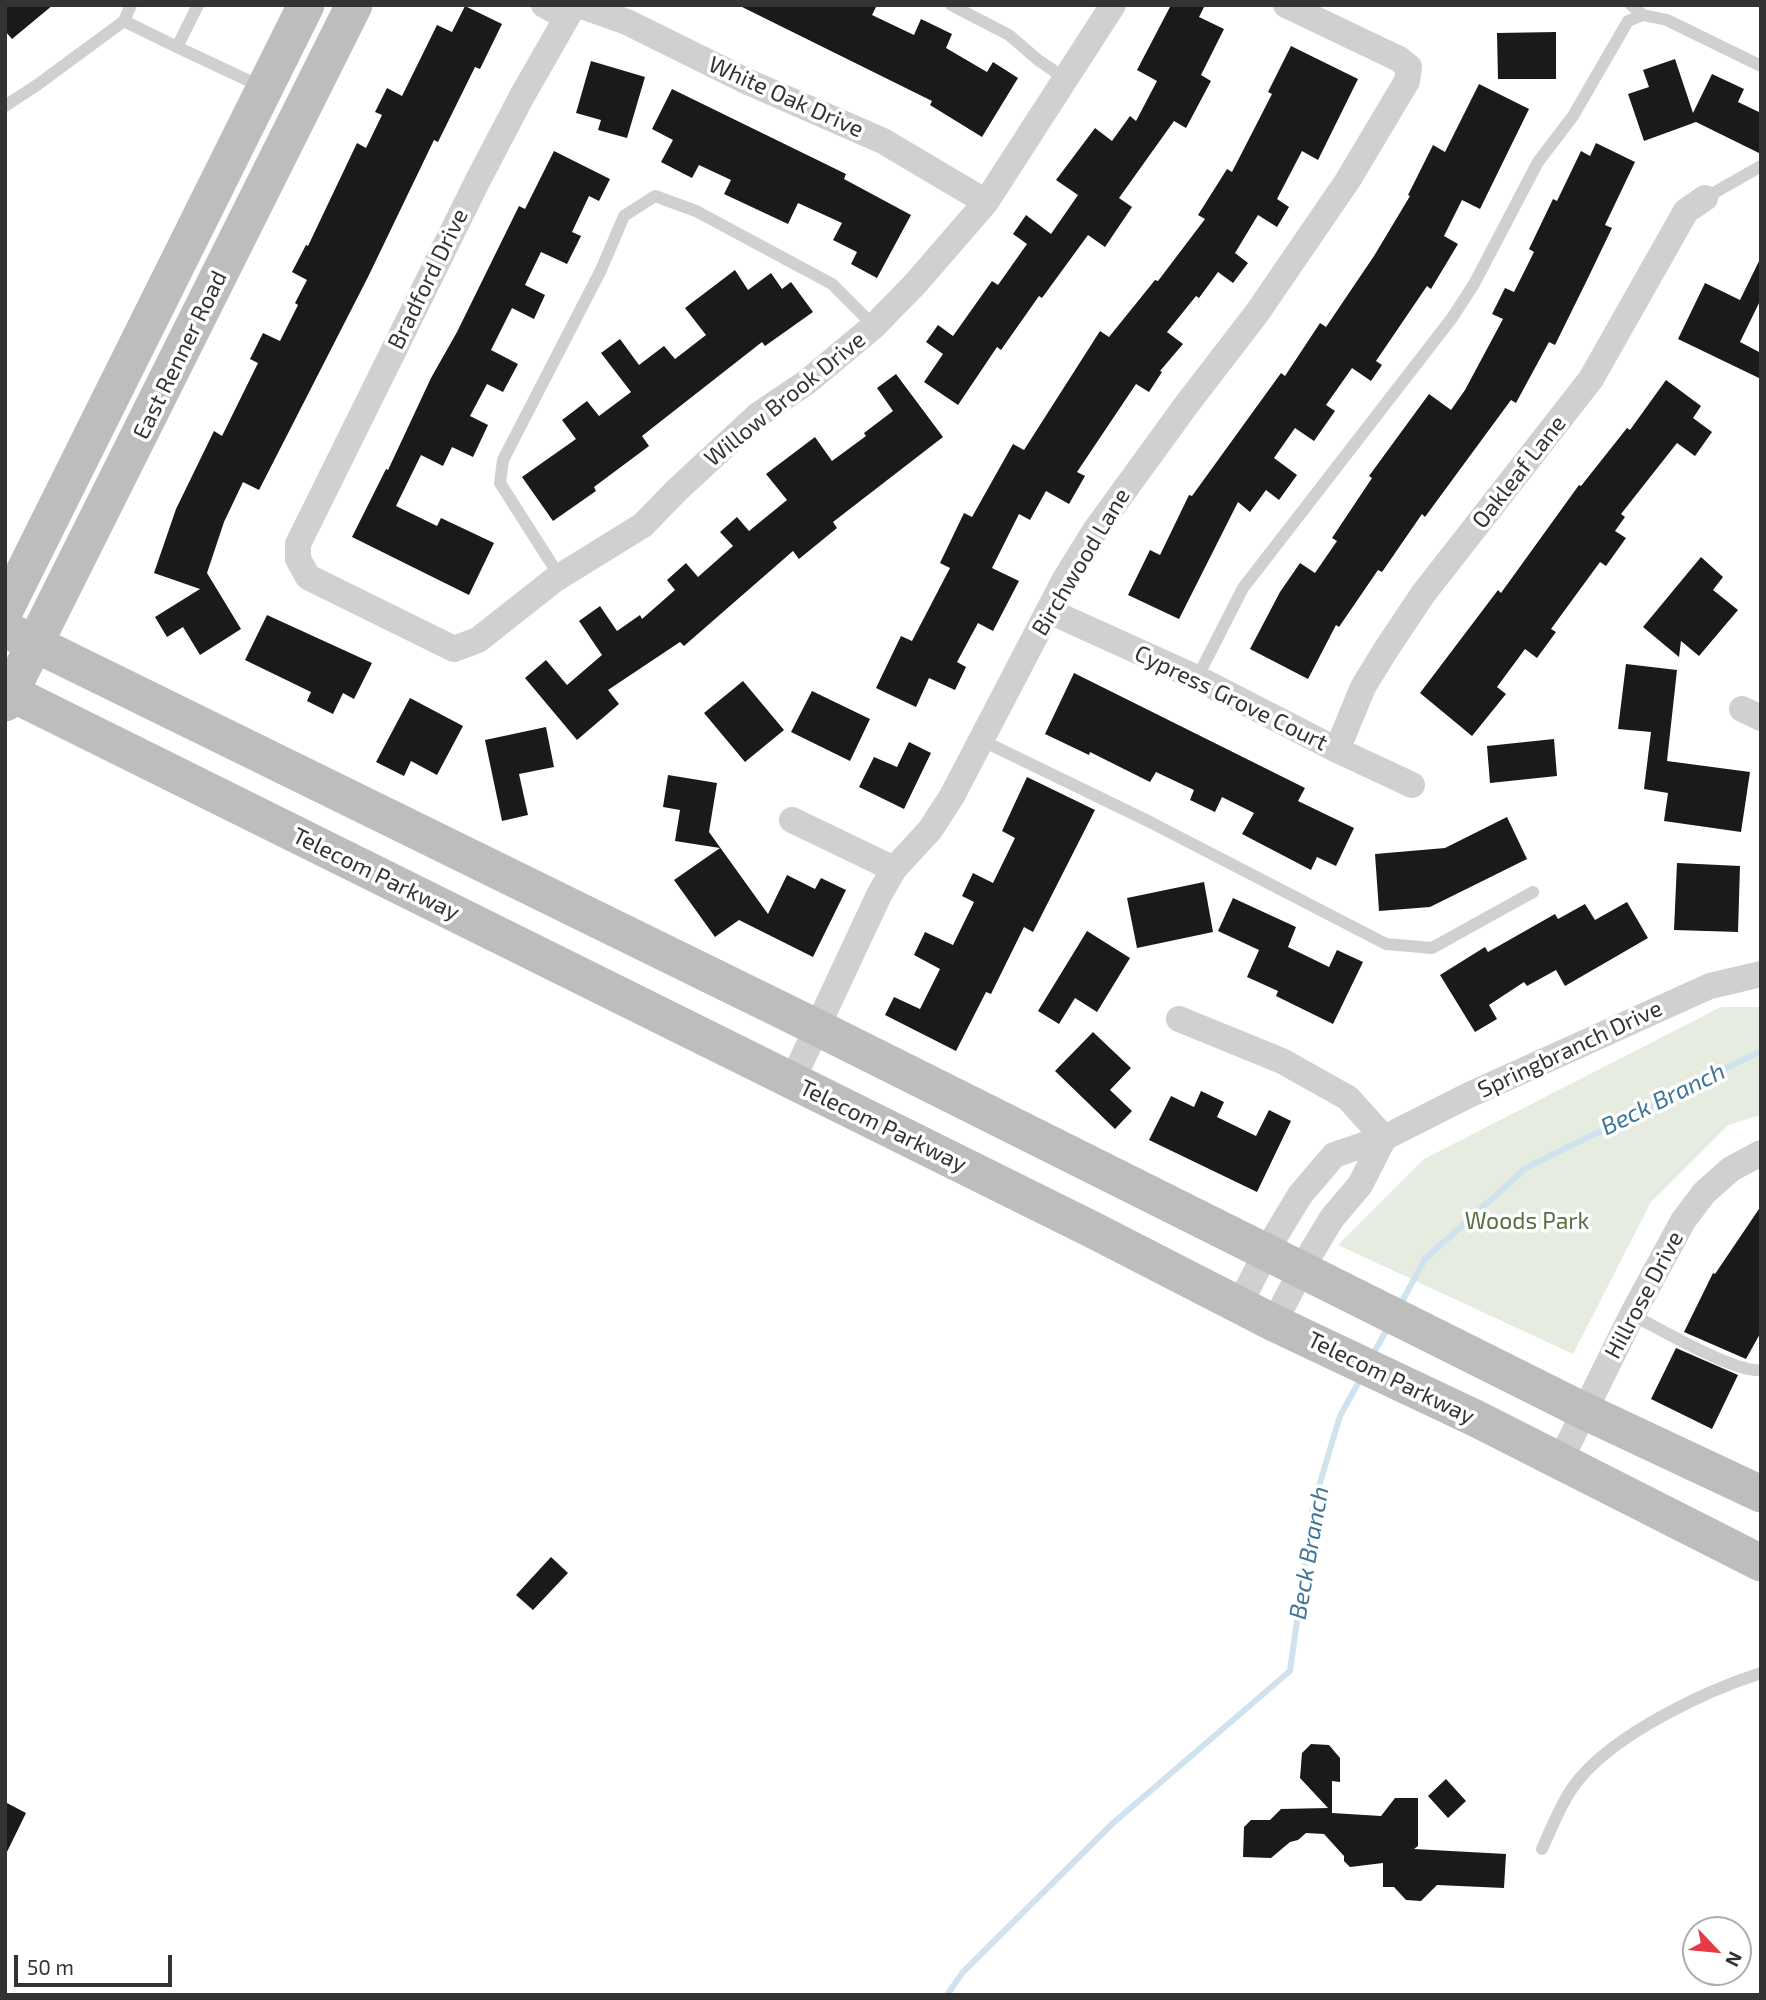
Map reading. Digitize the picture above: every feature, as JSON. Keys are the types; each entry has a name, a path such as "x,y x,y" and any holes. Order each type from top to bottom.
{"street":[{"name":"East Renner Road","path":"5,610 306,5"},
{"name":"East Renner Road","path":"7,695 21,637 354,5"},
{"name":"White Oak Drive","path":"544,5 553,10 574,5 627,22 746,81 883,141 986,202"},
{"name":"Bradford Drive","path":"298,559 298,544 302,535 437,260 522,96 574,5"},
{"name":"Willow Brook Drive","path":"298,559 308,577 454,649 478,640 560,577 643,525 758,415 807,382 874,326 916,283 986,202 1113,5"},
{"name":"Birchwood Lane","path":"792,1081 879,895 894,869 930,830 952,796 1094,531 1257,313 1348,180 1407,81 1409,67 1399,59 1286,5"},
{"name":"Oakleaf Lane","path":"1336,750 1363,687 1423,594 1591,379 1686,211 1705,198"},
{"name":"Cypress Grove Court","path":"1049,611 1197,678 1336,750 1412,785"},
{"path":"21,637 818,1028 1584,1411 1761,1494"},
{"name":"Telecom Parkway","path":"7,695 792,1081 1274,1323 1431,1397 1761,1563"},
{"path":"792,820 894,869"},
{"name":"Springbranch Drive","path":"1239,1305 1300,1195 1334,1155 1384,1138 1469,1095 1710,986 1761,974"},
{"path":"1179,1019 1282,1061 1348,1098 1384,1138 1360,1185 1332,1218 1316,1278 1274,1323"},
{"name":"Hillrose Drive","path":"1559,1462 1677,1231 1704,1193 1731,1169 1761,1153"},
{"path":"1320,1171 1351,1196"}],"lane":[{"path":"5,106 124,21 131,5"},
{"path":"177,47 198,5"},
{"path":"951,5 1009,36 1067,79"},
{"path":"1631,5 1643,15 1667,20 1761,66"},
{"path":"1197,678 1243,588 1452,318 1474,284 1538,162 1573,116 1628,21 1643,15"},
{"path":"124,21 265,89"},
{"path":"1705,198 1761,166"},
{"path":"560,577 500,483 503,460 601,270 624,216 654,196 696,211 832,284 874,326"},
{"path":"981,740 1150,822 1386,944 1432,948 1533,892"},
{"path":"1632,1315 1722,1360 1761,1370"},
{"path":"1542,1849 1558,1814 1580,1778 1604,1756 1646,1726 1693,1700 1735,1681 1761,1673"}],"green space":[{"name":"Woods Park","path":"1721,1007 1761,1007 1761,1115 1728,1125 1651,1202 1573,1354 1338,1245 1424,1159"}],"building":[{"path":"5,5 53,5 12,39 5,31"},
{"path":"738,5 877,5 872,15 914,35 921,19 952,34 946,48 987,72 993,62 1018,78 982,137 930,105 932,101"},
{"path":"1171,5 1205,5 1199,17 1224,29 1201,75 1211,81 1186,128 1174,121 1119,198 1132,207 1105,247 1088,235 1042,298 1039,296 1001,350 997,347 958,405 924,382 943,354 926,342 938,325 953,336 992,281 998,285 1027,244 1013,234 1026,215 1051,234 1078,195 1056,180 1095,128 1112,141 1130,116 1136,121 1157,81 1137,70"},
{"path":"465,6 502,24 480,69 475,67 438,142 434,140 368,277 259,490 243,482 224,522 207,573 241,629 200,655 183,627 167,637 155,617 200,589 154,573 176,509 214,431 222,436 258,363 250,359 263,333 280,341 307,280 292,272 306,245 308,246 357,143 366,148 382,115 375,112 387,88 402,96 437,25 452,32"},
{"path":"1556,32 1556,79 1498,79 1497,33"},
{"path":"1291,46 1358,79 1318,160 1302,151 1277,199 1289,207 1277,227 1258,215 1235,253 1248,263 1233,283 1218,272 1199,298 1196,296 1167,332 1183,344 1160,371 1162,372 1149,392 1136,384 1077,472 1085,476 1069,504 1046,491 1030,520 1019,514 992,568 1019,581 993,631 978,623 957,662 966,667 955,690 929,678 916,707 876,688 901,636 912,641 950,568 940,563 964,513 972,517 1013,444 1024,450 1100,331 1109,337 1155,280 1158,281 1205,219 1198,215 1227,169 1232,172 1272,94 1268,92"},
{"path":"1675,59 1693,113 1712,74 1744,89 1738,102 1761,113 1761,154 1696,122 1644,141 1628,94 1649,87 1643,70"},
{"path":"591,61 645,77 627,138 598,130 601,120 576,113"},
{"path":"1479,84 1529,109 1480,209 1462,200 1444,236 1458,244 1431,289 1427,286 1376,361 1382,365 1371,381 1352,368 1326,405 1335,411 1314,441 1295,428 1274,458 1297,475 1279,500 1266,490 1250,512 1238,502 1179,619 1128,595 1150,550 1160,555 1189,495 1192,496 1281,373 1285,376 1320,323 1326,327 1410,196 1408,195 1433,145 1445,152"},
{"path":"672,89 846,174 844,179 911,215 877,278 851,264 857,252 833,240 842,223 798,203 788,224 724,194 731,180 699,165 692,178 661,162 673,140 652,129"},
{"path":"1596,143 1635,162 1605,225 1612,228 1555,345 1549,342 1516,403 1511,400 1425,517 1422,514 1382,572 1378,570 1339,627 1336,625 1308,679 1250,649 1280,592 1300,563 1315,573 1337,541 1332,538 1372,478 1369,476 1429,394 1451,410 1465,390 1503,319 1492,314 1505,288 1514,292 1534,252 1529,249 1553,199 1557,201 1581,151 1590,156"},
{"path":"554,151 610,179 599,201 589,196 572,232 581,236 567,264 541,252 525,285 545,295 534,319 512,308 491,350 518,364 503,392 487,384 470,416 488,425 473,457 452,447 443,466 421,455 396,506 437,526 441,518 494,543 469,595 352,537 519,206 525,209"},
{"path":"1761,257 1761,299 1740,342 1761,353 1761,379 1678,339 1705,283 1740,300"},
{"path":"735,270 748,290 771,273 782,289 791,282 813,312 765,346 762,342 642,436 649,446 594,487 596,491 553,521 522,477 576,439 562,420 587,401 599,416 631,392 601,353 620,339 639,365 664,346 675,359 706,335 685,308"},
{"path":"896,374 943,437 833,522 837,528 799,559 793,551 684,646 680,642 608,690 619,704 577,740 525,678 546,660 567,685 602,655 579,621 600,606 617,631 640,615 642,619 675,590 667,580 686,563 698,577 733,546 720,532 737,517 749,531 787,500 766,474 815,437 832,461 866,436 864,433 893,411 877,388"},
{"path":"1666,380 1701,406 1693,418 1712,432 1695,456 1677,443 1621,514 1625,517 1615,531 1626,538 1606,566 1600,562 1551,629 1556,632 1537,658 1525,649 1497,687 1506,694 1472,736 1420,693 1498,590 1501,593 1579,485 1581,486 1627,428 1630,430"},
{"path":"1701,557 1723,577 1713,590 1738,610 1699,656 1681,641 1679,657 1643,627"},
{"path":"267,615 372,663 354,699 343,693 333,714 307,701 311,692 245,660"},
{"path":"1626,664 1677,670 1667,761 1750,772 1741,832 1664,821 1668,793 1644,789 1651,732 1618,729"},
{"path":"1074,673 1305,788 1298,801 1354,828 1336,866 1317,857 1311,870 1242,834 1254,813 1222,797 1215,812 1190,800 1194,790 1156,772 1150,782 1090,752 1089,755 1045,734"},
{"path":"743,681 784,730 745,762 704,713"},
{"path":"812,691 870,719 850,761 791,732"},
{"path":"410,698 463,726 437,775 411,761 404,776 376,762"},
{"path":"546,727 554,767 519,774 528,815 502,821 485,740"},
{"path":"1554,739 1557,776 1490,783 1487,746"},
{"path":"909,742 931,753 904,809 859,787 874,757 897,767"},
{"path":"668,775 717,783 709,832 768,914 787,875 815,889 821,878 846,890 813,957 739,920 715,937 674,880 720,848 675,841 680,810 663,807"},
{"path":"1027,777 1095,810 1033,932 1024,927 991,994 986,992 956,1051 885,1015 894,997 920,1009 940,969 914,955 925,932 953,945 974,902 962,896 973,873 993,883 1015,838 1002,831"},
{"path":"1507,817 1527,859 1430,907 1379,911 1375,854 1445,848"},
{"path":"1677,863 1740,866 1738,932 1674,930"},
{"path":"1204,882 1213,932 1137,948 1127,898"},
{"path":"1233,898 1296,927 1288,947 1329,967 1337,950 1363,962 1333,1024 1276,996 1278,991 1247,977 1259,950 1218,931"},
{"path":"1627,902 1648,938 1565,986 1556,970 1527,986 1524,982 1489,1005 1497,1019 1475,1032 1440,975 1485,947 1488,952 1555,914 1558,919 1585,904 1595,920"},
{"path":"1087,931 1130,958 1097,1012 1075,998 1059,1024 1038,1011"},
{"path":"1093,1032 1131,1068 1110,1090 1132,1111 1115,1129 1055,1071"},
{"path":"1201,1091 1224,1102 1217,1117 1256,1136 1269,1110 1291,1121 1257,1192 1149,1140 1171,1096 1194,1107"},
{"path":"1761,1206 1761,1332 1746,1359 1684,1332 1713,1273 1715,1274"},
{"path":"1676,1348 1738,1375 1712,1429 1651,1399"},
{"path":"551,1557 568,1573 533,1610 516,1595"},
{"path":"1311,1744 1329,1745 1340,1758 1340,1782 1332,1781 1332,1813 1381,1816 1395,1798 1418,1798 1418,1846 1414,1849 1506,1854 1504,1888 1437,1885 1421,1901 1406,1900 1394,1887 1383,1887 1383,1863 1350,1867 1324,1834 1306,1833 1271,1858 1243,1857 1244,1827 1251,1820 1270,1820 1281,1809 1328,1808 1300,1778 1302,1753"},
{"path":"1446,1779 1466,1801 1448,1818 1428,1796"},
{"path":"5,1802 26,1813 5,1856"}],"waterway":[{"name":"Beck Branch","path":"1399,1307 1425,1259 1526,1168 1761,1051"},
{"name":"Beck Branch","path":"1372,1356 1389,1326"},
{"name":"Beck Branch","path":"947,1995 963,1972 1112,1824 1290,1671 1313,1506 1340,1416 1361,1378"}]}
